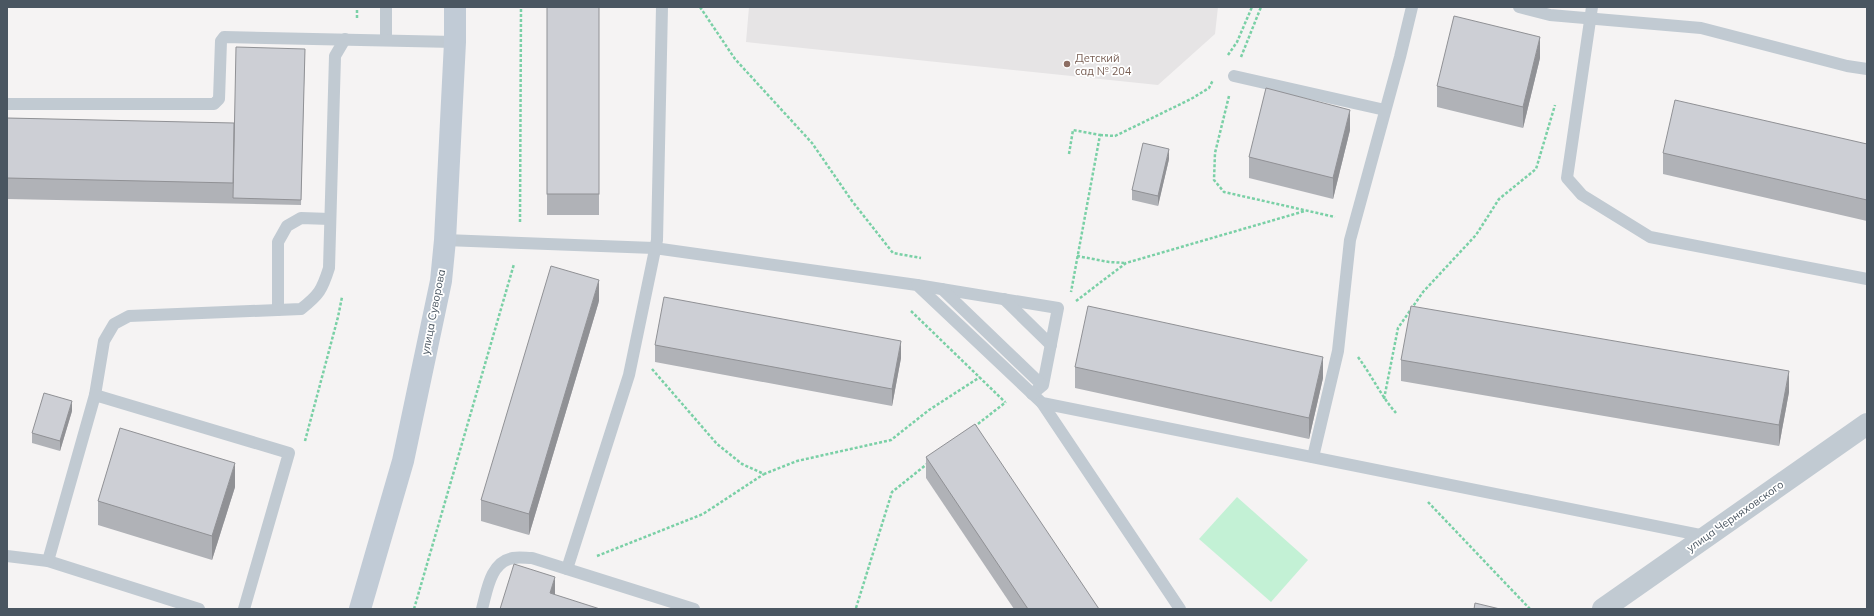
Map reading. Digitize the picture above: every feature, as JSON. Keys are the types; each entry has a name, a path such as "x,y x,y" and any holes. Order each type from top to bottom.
{"main road":[{"name":"улица Суворова","path":"360,609 403,461 441,281 445,240 455,42 455,7"}],"street":[{"name":"улица Черняховского","path":"1603,609 1705,536 1867,424"}],"lane":[{"path":"386,7 386,40"},
{"path":"567,569 629,375 654,248 657,240 662,7"},
{"path":"1313,457 1338,351 1350,240 1412,7"},
{"path":"1520,7 1550,15 1591,13 1701,28 1847,66 1867,69"},
{"path":"1591,13 1567,178 1582,195 1650,237 1867,279"},
{"path":"7,104 214,104 219,99 221,41 224,37 455,42"},
{"path":"48,561 95,395 104,341 114,324 129,316 300,309 316,298 323,286 329,268 335,56 345,39"},
{"path":"1234,76 1385,110"},
{"path":"278,310 278,242 287,226 301,218 330,219"},
{"path":"445,240 654,248 918,285 1058,308 1042,385 1032,394"},
{"path":"918,285 1042,403 1180,609"},
{"path":"942,289 1042,385"},
{"path":"1004,299 1051,345"},
{"path":"95,395 289,453 244,609"},
{"path":"1042,403 1705,536"},
{"path":"7,556 48,561 199,609"},
{"path":"482,609 492,574 500,564 512,558 532,558 694,609"}],"path":[{"path":"414,609 520,243 521,7"},
{"path":"700,7 735,59 776,101 812,143 852,201 893,254 921,258"},
{"path":"1224,62 1237,42 1252,7"},
{"path":"1261,7 1234,76 1215,152 1214,180 1224,192 1355,221"},
{"path":"1069,154 1073,130 1115,136 1191,99 1209,88 1216,75"},
{"path":"1384,399 1398,328 1422,292 1476,235 1499,199 1536,169 1555,103"},
{"path":"1092,176 1100,135"},
{"path":"1078,256 1109,262 1126,263 1305,210"},
{"path":"1074,303 1126,263"},
{"path":"909,309 1006,402 1013,404"},
{"path":"1341,325 1355,352 1372,377 1384,399 1396,414"},
{"path":"646,363 717,444 742,464 764,474"},
{"path":"567,569 703,514 764,474 797,461 891,440 929,410 980,377"},
{"path":"970,430 1006,402"},
{"path":"856,608 892,492 928,463"},
{"path":"1403,476 1530,609"}],"shaded area":[{"name":"Детский сад № 204","path":"749,7 1218,7 1215,34 1158,85 746,42"}],"green space":[{"path":"1237,497 1308,560 1271,602 1199,539"}],"building":[{"path":"547,7 599,7 599,194 547,194"},
{"path":"1454,16 1540,37 1523,107 1437,86"},
{"path":"236,47 305,49 301,200 233,198"},
{"path":"1266,88 1350,110 1333,178 1249,157"},
{"path":"1675,100 1867,144 1867,200 1663,153"},
{"path":"7,118 234,123 233,183 7,178"},
{"path":"1143,143 1169,149 1158,196 1132,190"},
{"path":"551,266 599,280 529,514 481,500"},
{"path":"664,297 901,341 892,389 655,345"},
{"path":"1088,306 1323,357 1309,418 1075,367"},
{"path":"1411,306 1789,371 1779,425 1401,360"},
{"path":"44,393 72,401 60,441 32,433"},
{"path":"975,424 1099,609 1028,609 926,457"},
{"path":"120,428 235,463 212,536 98,501"},
{"path":"514,564 555,577 550,593 600,609 500,609"},
{"path":"1475,603 1500,609 1474,609"}],"place":[{"name":"Детский сад № 204","path":"1067,64"}]}
